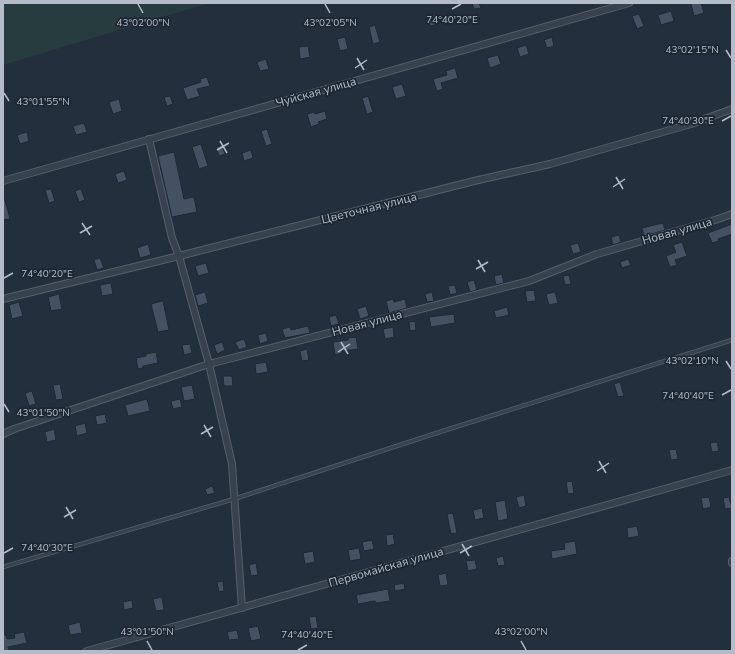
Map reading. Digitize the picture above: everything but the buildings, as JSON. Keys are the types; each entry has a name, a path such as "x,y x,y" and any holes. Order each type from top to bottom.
{"street":[{"name":"Чуйская улица","path":"3,181 629,3"},
{"name":"Цветочная улица","path":"3,299 180,256 474,181 550,164 691,124 732,109"},
{"path":"149,139 172,238 180,256 209,364 232,464 242,608"},
{"name":"Новая улица","path":"3,434 209,364 529,281 597,254 732,214"},
{"name":"Первомайская улица","path":"86,651 732,470"}],"lane":[{"path":"3,567 234,499 449,429 732,340"}],"green space":[{"path":"3,3 209,3 3,65"}]}
